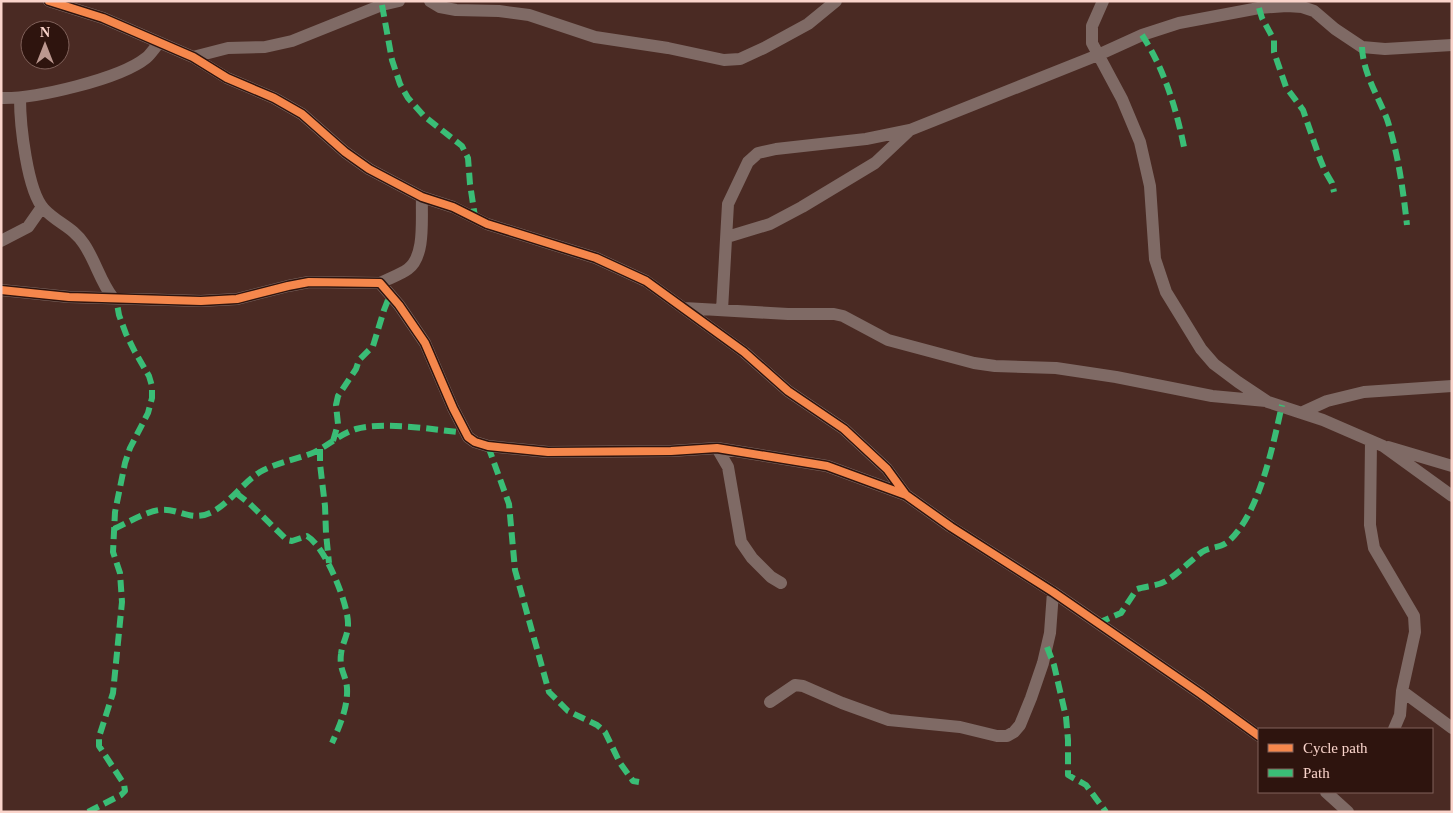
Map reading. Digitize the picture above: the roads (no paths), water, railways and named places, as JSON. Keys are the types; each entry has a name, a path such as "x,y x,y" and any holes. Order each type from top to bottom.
{"street":[{"path":"49,1 103,18 159,42 193,57 226,78 274,98 302,114 345,152 369,169 422,197 453,207 496,226 548,241 596,258 646,281 744,352 788,391 844,429 887,469 906,495"},
{"path":"193,57 228,48 265,47 292,41 382,3 399,1"},
{"path":"430,1 440,7 456,10 499,11 529,15 595,37 668,48 724,60 740,59 764,48 808,24 836,1"},
{"path":"1103,1 1092,26 1092,43 1122,100 1140,142 1150,186 1155,259 1166,292 1201,349 1214,364 1268,402"},
{"path":"722,310 728,204 748,162 758,153 776,148 866,140 910,130 1098,55 1142,35 1179,23 1259,8 1289,4 1314,11 1335,29 1362,47 1372,49 1452,45"},
{"path":"1,98 20,98 79,85 124,70 147,57 159,42"},
{"path":"20,98 23,147 33,187 42,207 53,218 70,227 78,235 94,261 101,280 113,298"},
{"path":"727,237 770,224 810,202 875,163 910,130"},
{"path":"1,290 69,296 201,301 237,299 310,282 380,283 409,268 415,261 419,252 421,234 422,197"},
{"path":"1,241 28,227 42,207"},
{"path":"380,283 399,305 425,343 453,408 468,437 475,442 488,446 548,452 671,451 717,448 827,466 906,495 1053,592 1193,688 1258,735"},
{"path":"684,308 834,314 844,316 888,340 974,364 1056,368 1116,377 1212,396 1268,402 1303,412 1383,446 1452,466"},
{"path":"1303,412 1326,401 1364,392 1452,386"},
{"path":"1371,441 1370,525 1374,548 1414,616 1415,632 1402,691 1400,715 1394,728"},
{"path":"1383,446 1452,496"},
{"path":"717,448 728,467 741,542 752,558 771,577 781,583"},
{"path":"770,702 795,685 803,686 889,720 960,727 997,736 1007,736 1020,725 1032,698 1043,664 1050,633 1053,592"},
{"path":"1402,691 1452,728"},
{"path":"1327,793 1348,812"}]}
